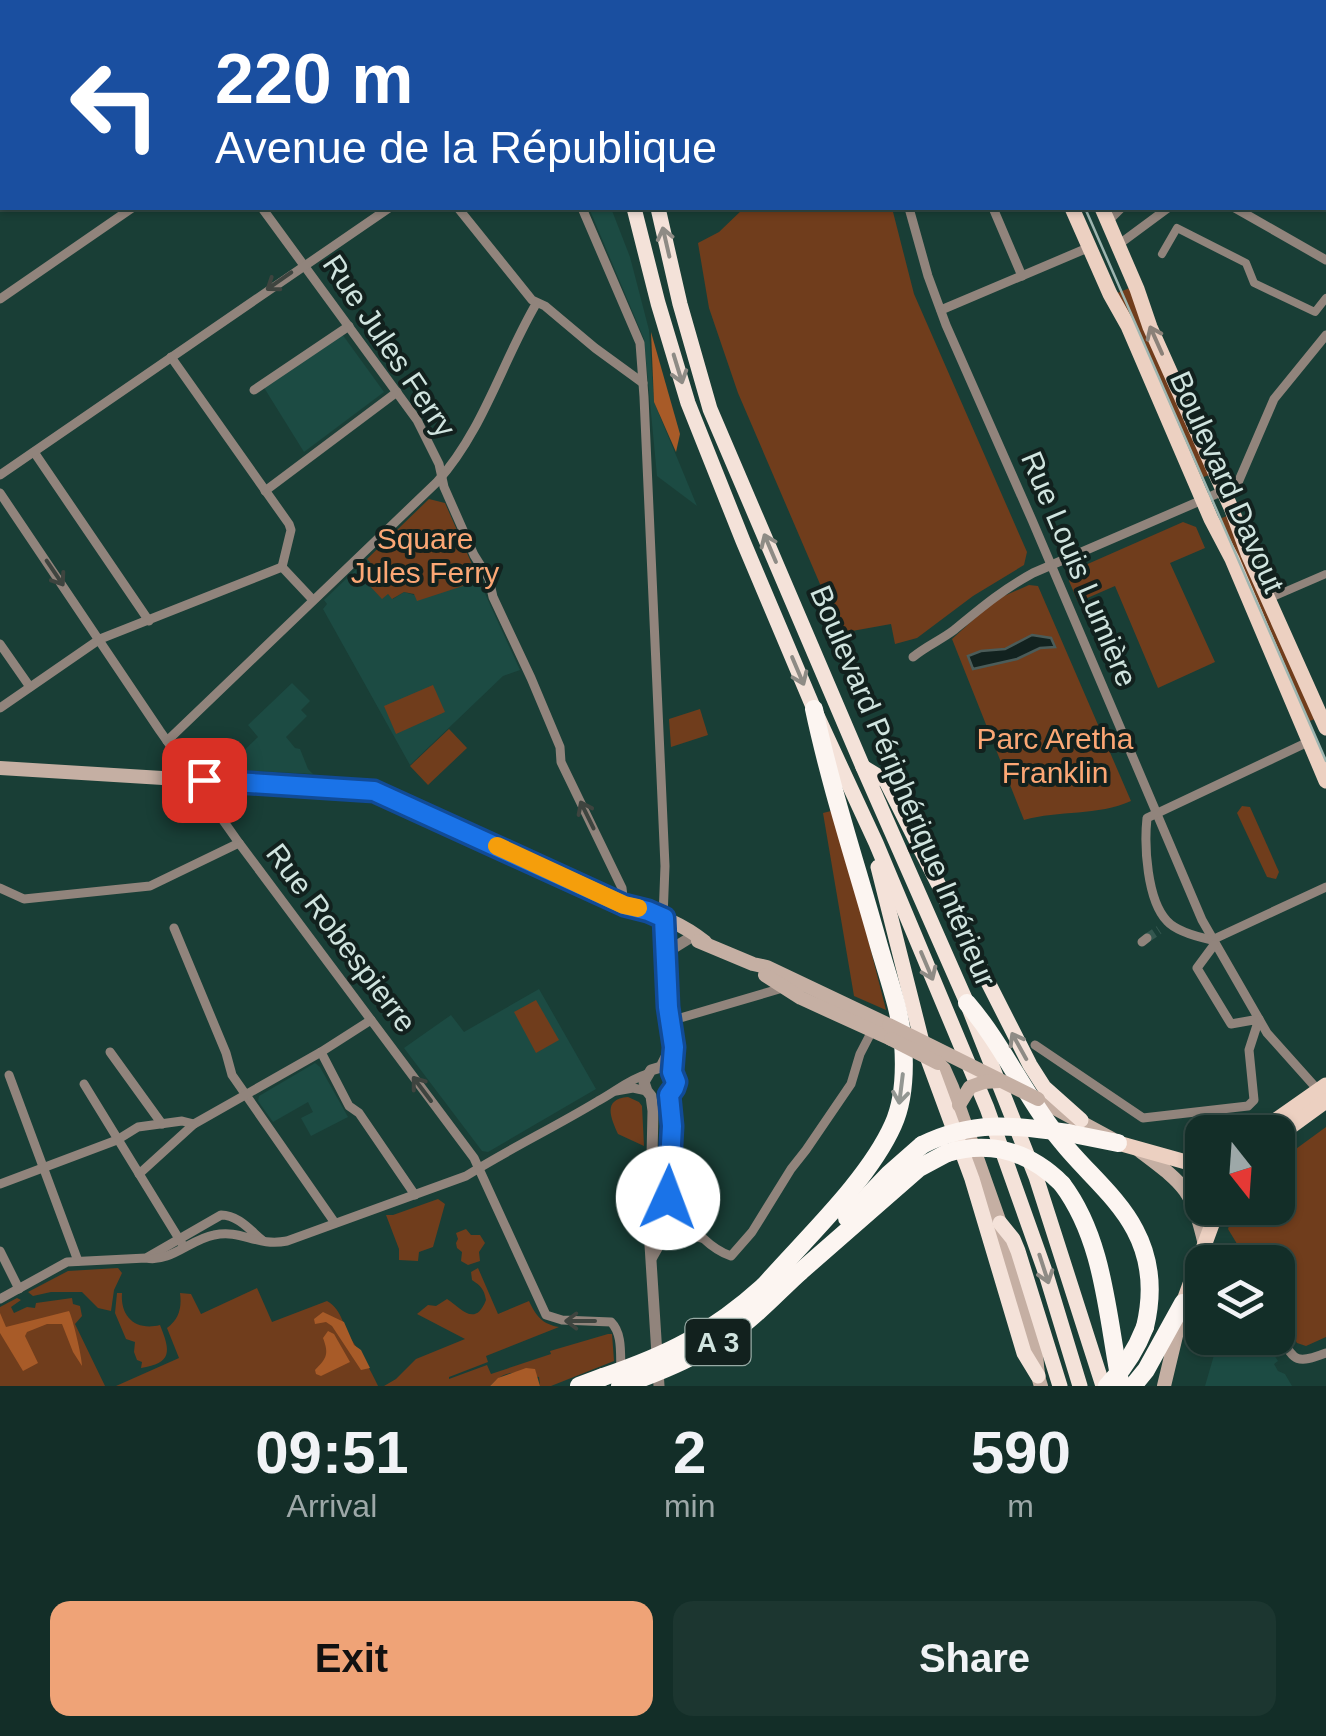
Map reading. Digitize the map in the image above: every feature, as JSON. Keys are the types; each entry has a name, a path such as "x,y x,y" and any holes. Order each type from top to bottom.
{"highway":[{"path":"635,210 688,403 742,540 987,1108 1046,1274 1080,1386"},
{"name":"Boulevard Périphérique Intérieur","path":"658,210 710,409 968,1003 1036,1178 1105,1386"},
{"path":"579,1386 649,1362 716,1326 764,1286 851,1189 894,1124 901,1094 903,1039 824,758 814,709"},
{"path":"863,767 886,781 1030,1065 1074,1127"},
{"path":"876,844 879,875 922,1046 972,1180 1024,1353 1039,1381"},
{"path":"968,1003 1060,1140 1135,1229 1142,1247 1150,1280 1146,1327 1128,1362 1105,1386"},
{"name":"A 3","path":"621,1386 684,1361 744,1324 800,1272 854,1210 922,1145 950,1133 1003,1125 1074,1127 1118,1143"},
{"path":"800,1272 919,1168 948,1154 979,1147 1008,1150 1048,1170 1074,1200 1091,1238 1106,1295 1121,1386"},
{"path":"1000,1222 1024,1267 1060,1386"},
{"path":"1133,1386 1184,1303"}],"main road":[{"name":"Boulevard Davout","path":"1073,210 1232,559 1326,781"},
{"name":"Boulevard Davout","path":"1105,215 1326,728"},
{"path":"0,768 374,791 624,905 639,916 694,932 705,942"},
{"path":"664,923 688,939 705,942 808,987 944,1069 1000,1222 1035,1343 1039,1381"},
{"path":"753,964 784,988 1038,1098 1074,1127"},
{"path":"959,1105 970,1087 1004,1081"},
{"path":"1287,1115 1324,1092"},
{"path":"1295,1117 1324,1092"},
{"path":"1118,1143 1185,1162"},
{"path":"1138,1149 1178,1180 1190,1195 1205,1245"},
{"path":"1205,1245 1212,1225"},
{"path":"1164,1386 1184,1303"}],"street":[{"path":"0,298 129,210"},
{"name":"Rue Jules Ferry","path":"263,210 417,420 560,747 562,762 622,888 624,905"},
{"path":"0,475 386,210"},
{"path":"460,210 536,304 545,306 643,383"},
{"path":"583,210 640,343 665,866 664,923 674,1047 666,1069"},
{"name":"Rue Louis Lumière","path":"911,210 941,310 1213,942 1267,1033 1324,1092"},
{"path":"994,210 1022,276"},
{"path":"1118,245 1165,210"},
{"path":"1238,210 1326,260"},
{"path":"1162,254 1176,228 1246,263 1254,283 1315,312 1326,298"},
{"path":"941,310 1090,247"},
{"path":"167,741 456,460 536,304"},
{"path":"254,390 350,326"},
{"path":"913,657 1033,572 1238,485 1274,399 1326,334"},
{"path":"172,357 291,530 282,568"},
{"path":"266,491 397,392"},
{"path":"34,452 149,621"},
{"name":"Rue Robespierre","path":"0,493 194,780 474,1158 546,1315 562,1320 611,1322 617,1328 621,1386"},
{"path":"282,568 312,600"},
{"path":"0,708 100,639 282,568"},
{"path":"1268,600 1326,574"},
{"path":"0,644 30,686"},
{"path":"1213,942 1164,927 1155,904 1145,840 1147,818 1308,742"},
{"path":"0,888 24,900 150,886 240,843"},
{"path":"1036,1045 1143,1118 1248,1106 1254,1100 1250,1050 1258,1019 1232,1024 1197,968 1213,942 1326,887"},
{"path":"174,928 232,1076 335,1223"},
{"path":"666,952 688,939"},
{"path":"671,1027 784,988 808,987"},
{"path":"139,1174 194,1124 371,1020"},
{"path":"668,1198 705,1240 731,1256 752,1232 790,1168 851,1084 860,1054 883,1029"},
{"path":"110,1052 162,1124"},
{"path":"321,1052 349,1106 359,1113 415,1194"},
{"path":"0,1299 67,1262 146,1258 182,1243 224,1233 266,1243 286,1241 466,1176 632,1079 654,1068 666,1069"},
{"path":"614,1092 633,1088 662,1098 669,1095 676,1085 666,1069"},
{"path":"646,1074 644,1082 653,1126 650,1245 659,1386"},
{"path":"8,1075 78,1261"},
{"path":"84,1084 182,1243"},
{"path":"652,1257 665,1234 672,1126 669,1095"},
{"path":"0,1184 117,1140 138,1127 182,1121 194,1124"},
{"path":"182,1243 221,1215 229,1215 266,1243"},
{"path":"665,1234 705,1240"},
{"path":"0,1251 19,1289"},
{"path":"1292,1355 1302,1361 1326,1353"}],"shaded area":[{"path":"590,210 612,210 630,257 649,330 654,402 697,506 657,476 644,339"},
{"path":"651,332 680,434 676,452 654,402"},
{"path":"342,334 384,392 304,452 263,386"},
{"path":"367,559 381,574 393,599 404,592 414,595 478,584 520,670 503,676 410,765 323,609 327,604 324,600"},
{"path":"1032,635 1051,638 1055,647 973,669 968,656 1005,649"},
{"path":"292,683 310,701 301,710 307,716 286,737 300,749 313,774 236,770 236,758 258,737 248,725"},
{"path":"539,989 596,1089 488,1152 482,1151 404,1048 451,1015 464,1032"},
{"path":"315,1063 348,1117 311,1136 301,1118 313,1112 308,1102 273,1122 258,1101 259,1096"},
{"path":"69,1311 82,1366 62,1324 47,1324 27,1332 25,1336 38,1363 23,1371 0,1333 0,1313 6,1327"},
{"path":"323,1312 344,1322 370,1368 361,1370 332,1326 326,1322 315,1324 314,1319"},
{"path":"328,1331 334,1334 350,1362 321,1376 315,1370 326,1356 323,1338"},
{"path":"1214,1355 1274,1355 1278,1371 1285,1374 1292,1386 1205,1386"},
{"path":"526,1368 535,1369 540,1386 490,1386 498,1378"}],"green space":[{"path":"742,210 893,210 914,294 1027,552 1024,565 973,596 917,638 895,644 891,624 841,633 738,393 709,308 698,243 719,232"},
{"path":"1132,287 1209,475 1201,478 1115,294"},
{"name":"Square Jules Ferry","path":"429,499 445,503 482,587 472,583 417,601 414,594 404,592 392,599 388,594 382,599 369,585 381,574 367,559"},
{"path":"1227,516 1315,719 1307,722 1219,519"},
{"path":"1183,522 1196,527 1205,548 1170,563 1215,662 1158,688 1115,586 1078,602 1069,581 1074,570"},
{"name":"Parc Aretha Franklin","path":"1029,585 1038,586 1131,801 1105,809 1024,820 952,639 995,600"},
{"path":"433,685 445,712 396,734 384,706"},
{"path":"700,709 708,735 671,747 669,719"},
{"path":"449,729 467,748 428,785 410,766"},
{"path":"1242,806 1250,807 1279,872 1276,879 1267,877 1237,813"},
{"path":"831,811 851,872 886,1010 854,996 823,813"},
{"path":"536,1000 559,1040 536,1053 514,1012"},
{"path":"628,1097 642,1106 644,1146 618,1134 613,1122 614,1101"},
{"path":"1326,1127 1326,1337 1306,1346 1295,1340 1295,1245 1238,1245 1228,1229 1229,1225 1295,1225 1295,1150"},
{"path":"438,1199 445,1204 433,1247 419,1252 418,1261 399,1260 399,1249 386,1215"},
{"path":"466,1229 471,1235 480,1235 485,1243 479,1252 480,1261 468,1265 461,1261 462,1252 456,1243 456,1233"},
{"path":"118,1268 122,1273 111,1311 98,1308 82,1292 33,1296 28,1292 68,1271"},
{"path":"478,1268 498,1314 529,1301 540,1318 559,1327 486,1356 488,1362 449,1379 487,1365 491,1374 608,1334 612,1334 614,1361 551,1386 540,1386 539,1377 513,1373 490,1386 384,1386 416,1359 465,1339 417,1314 428,1305 436,1306 447,1299 468,1313 477,1313 486,1300 482,1288 472,1280 471,1272"},
{"path":"257,1288 272,1322 327,1301 332,1305 378,1386 116,1386 179,1358 167,1328 179,1313 180,1293 191,1294 201,1314"},
{"path":"117,1293 122,1293 124,1309 132,1321 144,1326 160,1325 167,1349 159,1363 141,1368 142,1362 134,1352 135,1342 126,1339 115,1313"},
{"path":"17,1298 21,1300 11,1307 14,1313 35,1308 36,1303 72,1298 73,1304 80,1306 82,1316 75,1324 105,1386 0,1386 0,1307"}],"tunnel":[{"path":"1147,938 1159,930"}],"tram line":[{"path":"1086,210 1326,761"}],"slow traffic":[{"path":"497,846 638,908"}],"route":[{"path":"204,780 381,793 624,905 664,918 674,1047 672,1072 676,1082 669,1095 672,1126 668,1198"}]}
